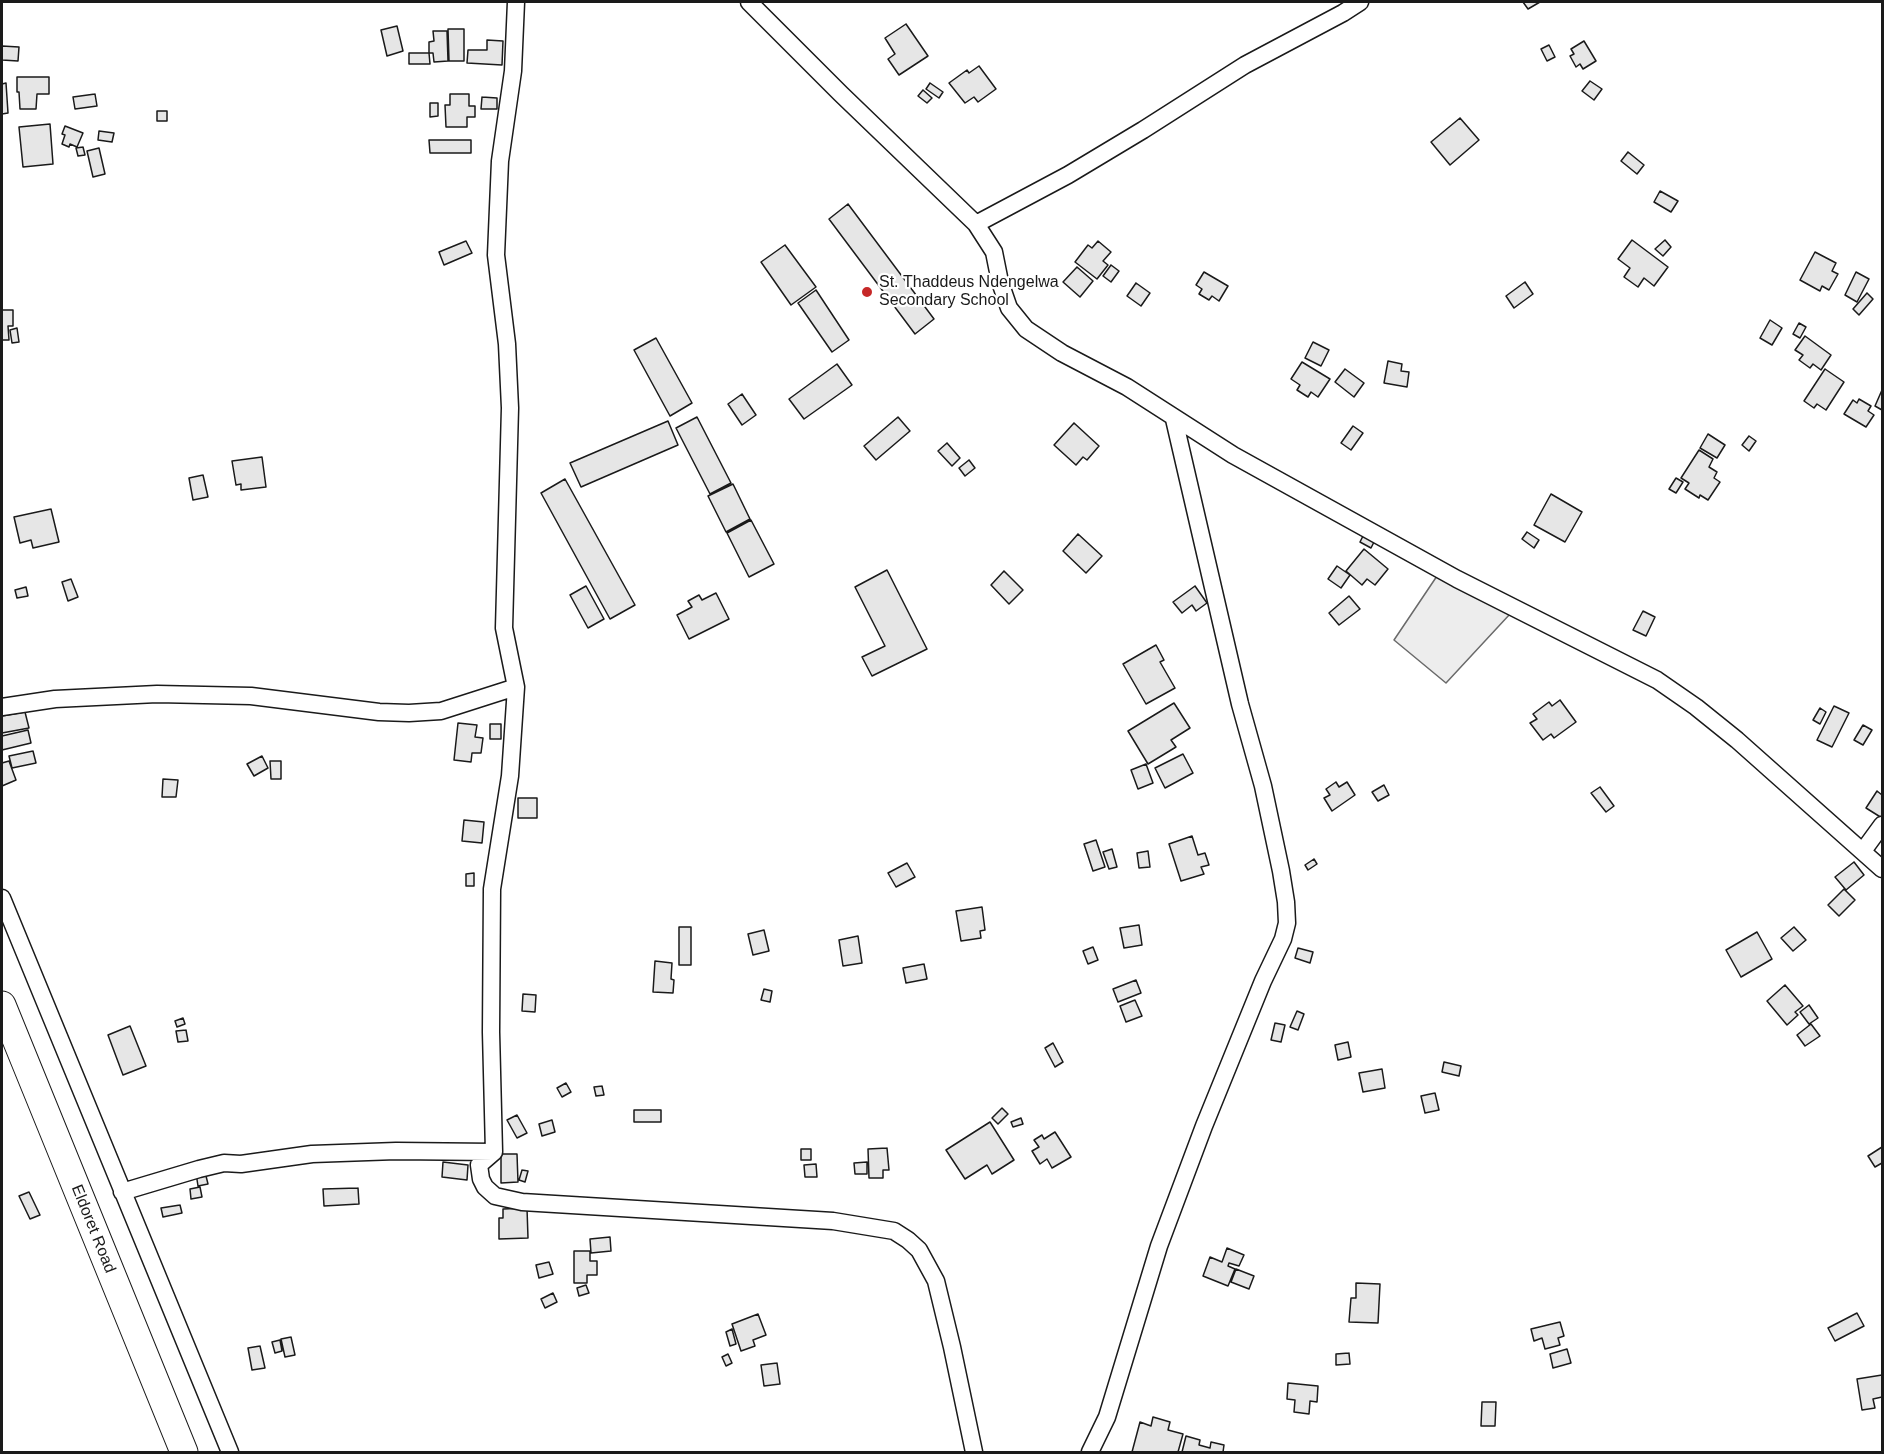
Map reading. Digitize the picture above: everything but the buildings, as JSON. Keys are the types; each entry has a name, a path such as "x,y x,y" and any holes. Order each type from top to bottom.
{"highway":[{"name":"Eldoret Road","path":"2,1005 184,1452"}],"street":[{"path":"495,1152 491,1032 492,890 510,776 516,687 504,627 510,408 507,344 496,255 500,161 513,71 516,2"},
{"path":"749,2 976,224 994,252 1000,282 1009,308 1026,329 1062,352 1127,387 1233,455 1457,579 1657,680 1737,740 1882,869"},
{"path":"976,224 1068,175 1245,65 1360,2"},
{"path":"1090,1452 1107,1417 1159,1246 1244,1028 1283,939 1287,923 1283,881 1263,786 1240,704 1174,419"},
{"path":"2,707 55,699 157,694 251,696 379,712 410,713 441,711 516,687"},
{"path":"1863,851 1882,825"},
{"path":"2,898 230,1452"},
{"path":"122,1192 211,1166 312,1154 396,1151 495,1152"},
{"path":"495,1152 479,1165 481,1179 490,1193 507,1200 833,1221 894,1231 901,1235 919,1250 936,1281 974,1452"}],"shaded area":[{"path":"1437,576 1510,614 1446,683 1394,640"}],"place":[{"name":"St. Thaddeus Ndengelwa Secondary School","path":"867,292"}]}
